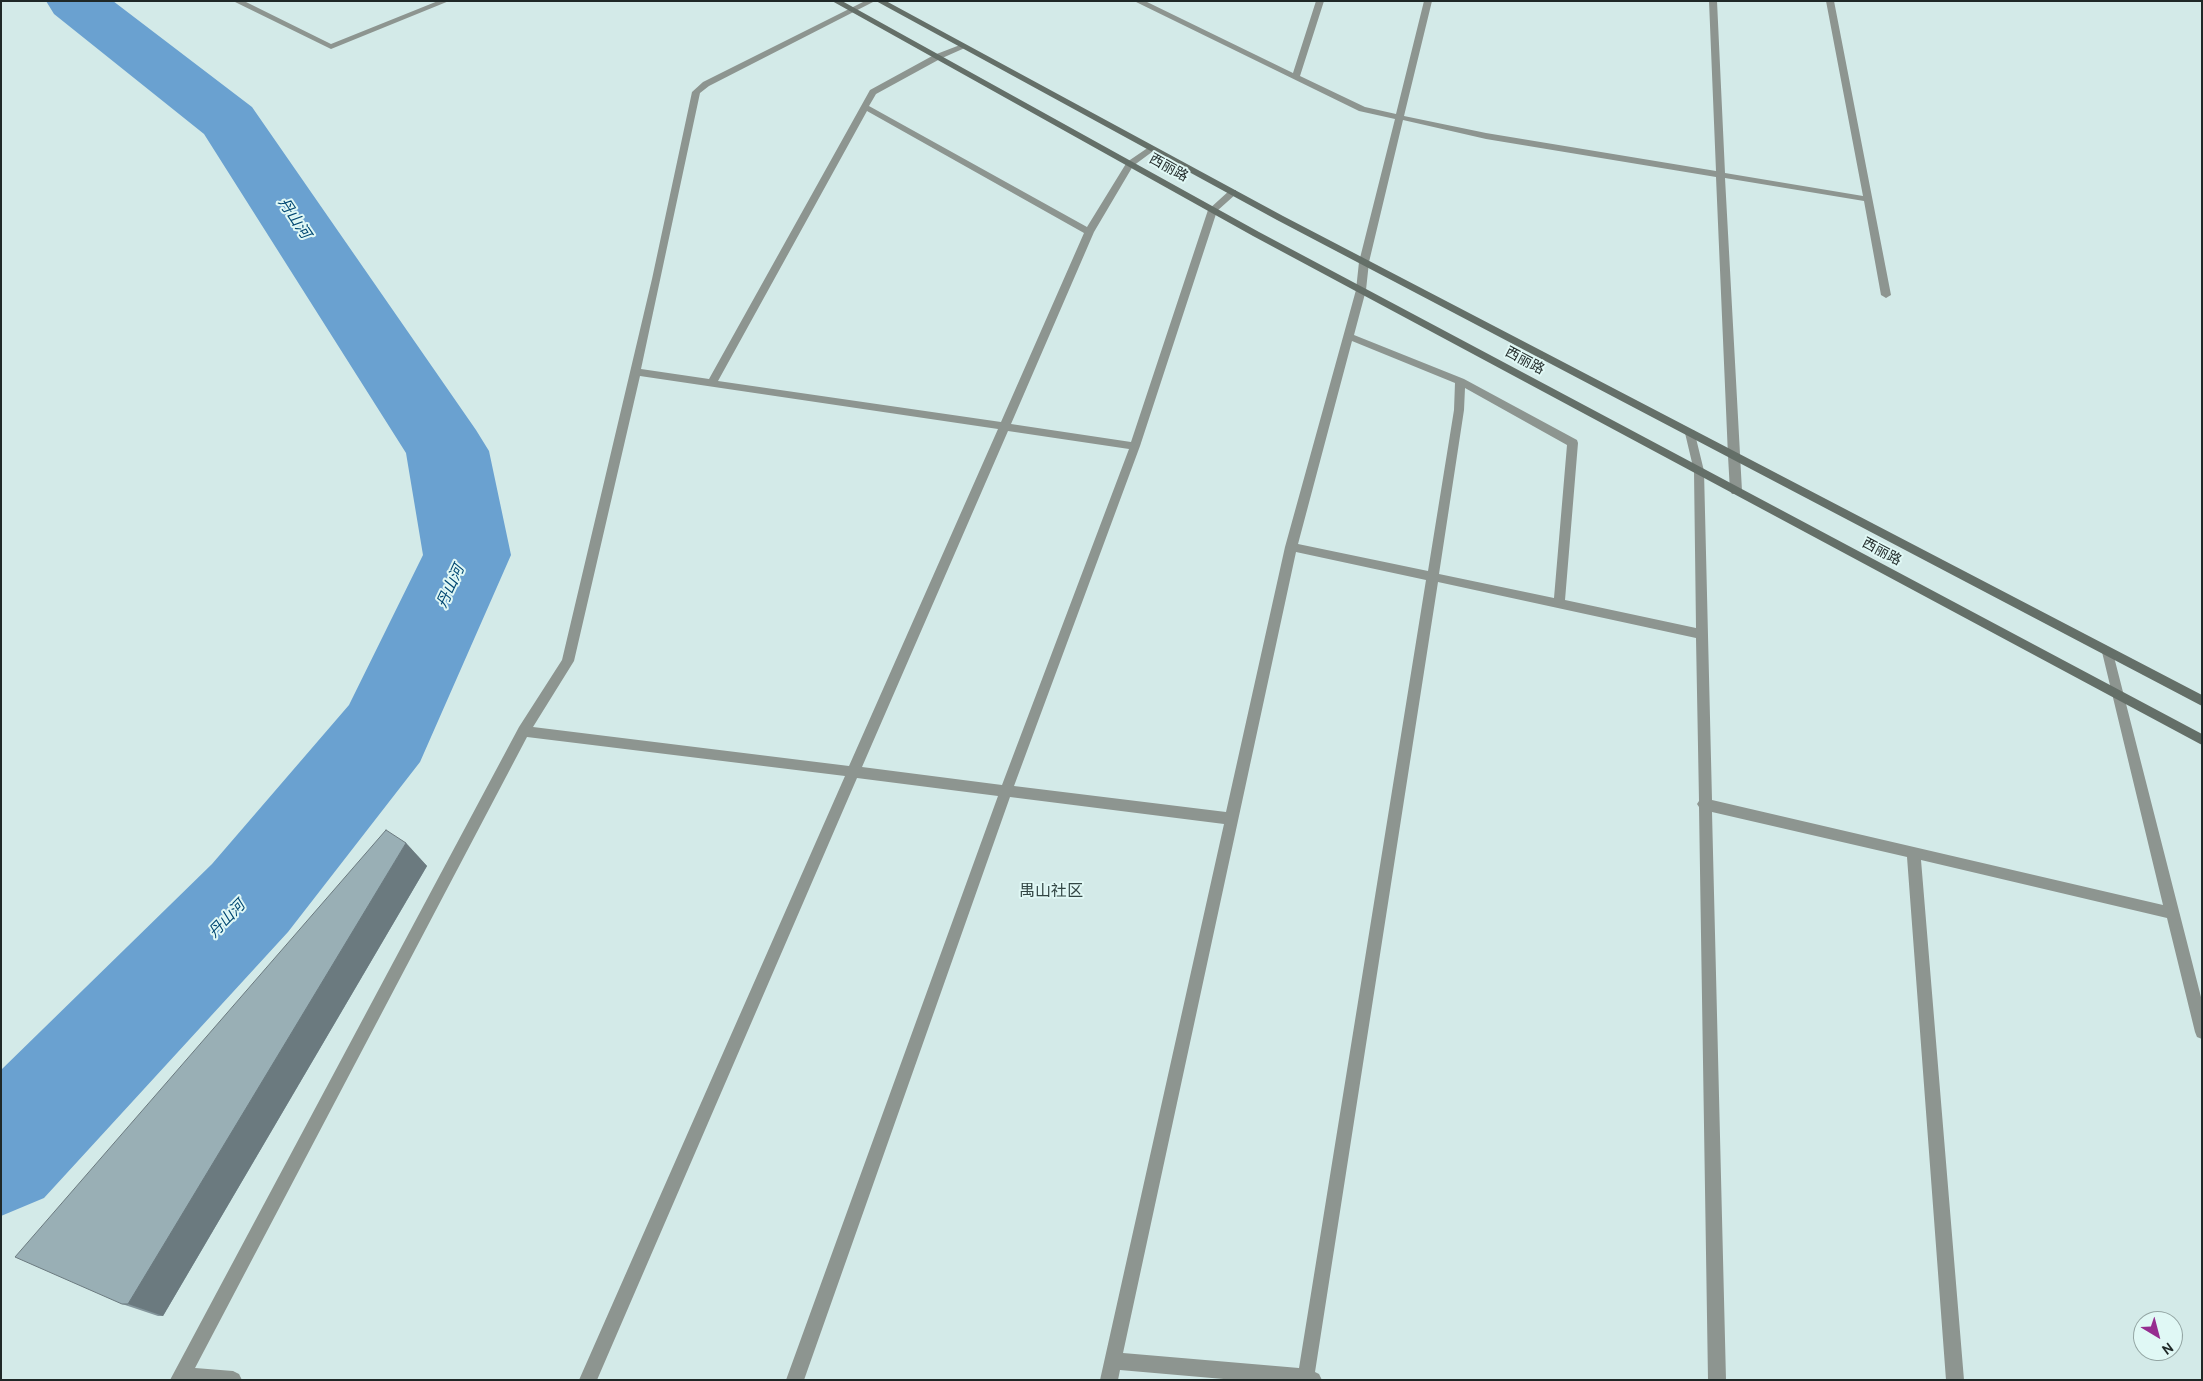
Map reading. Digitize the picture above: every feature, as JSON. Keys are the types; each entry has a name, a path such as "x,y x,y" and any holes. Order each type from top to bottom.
{"main road":[{"name":"西丽路","path":"836,1 1213,210 2202,740"},
{"name":"西丽路","path":"880,1 1364,262 2202,701"}],"street":[{"path":"237,1 331,47 445,1"},
{"path":"233,1380 180,1377 524,731 568,661 636,372 696,92 706,84 871,1"},
{"path":"1138,1 1362,109 1486,136 1867,199"},
{"path":"1296,77 1320,1"},
{"path":"1109,1380 1291,547 1361,290 1364,262 1428,1"},
{"path":"1712,1 1736,491"},
{"path":"1830,1 1886,295"},
{"path":"712,383 873,92 937,57 963,47"},
{"path":"865,107 1089,232"},
{"path":"588,1380 1089,232 1130,164 1152,149"},
{"path":"795,1380 1006,791 1135,446 1213,210 1233,192"},
{"path":"1348,336 1460,381 1573,443 1559,604"},
{"path":"636,372 1135,446"},
{"path":"1113,1360 1310,1379 1459,410 1460,381"},
{"path":"1690,433 1699,471 1704,804 1717,1380"},
{"path":"1291,547 1702,634"},
{"path":"2108,652 2202,1032"},
{"path":"524,731 1232,819"},
{"path":"1704,804 2172,913"},
{"path":"1913,852 1955,1380"}],"building":[{"path":"386,830 406,843 128,1304 122,1304 15,1257"}],"waterway":[{"name":"丹山河","path":"1,1155 250,898 385,733 467,555 447,451 229,121 75,1"}],"district":[{"name":"禺山社区","path":"1051,893"}]}
